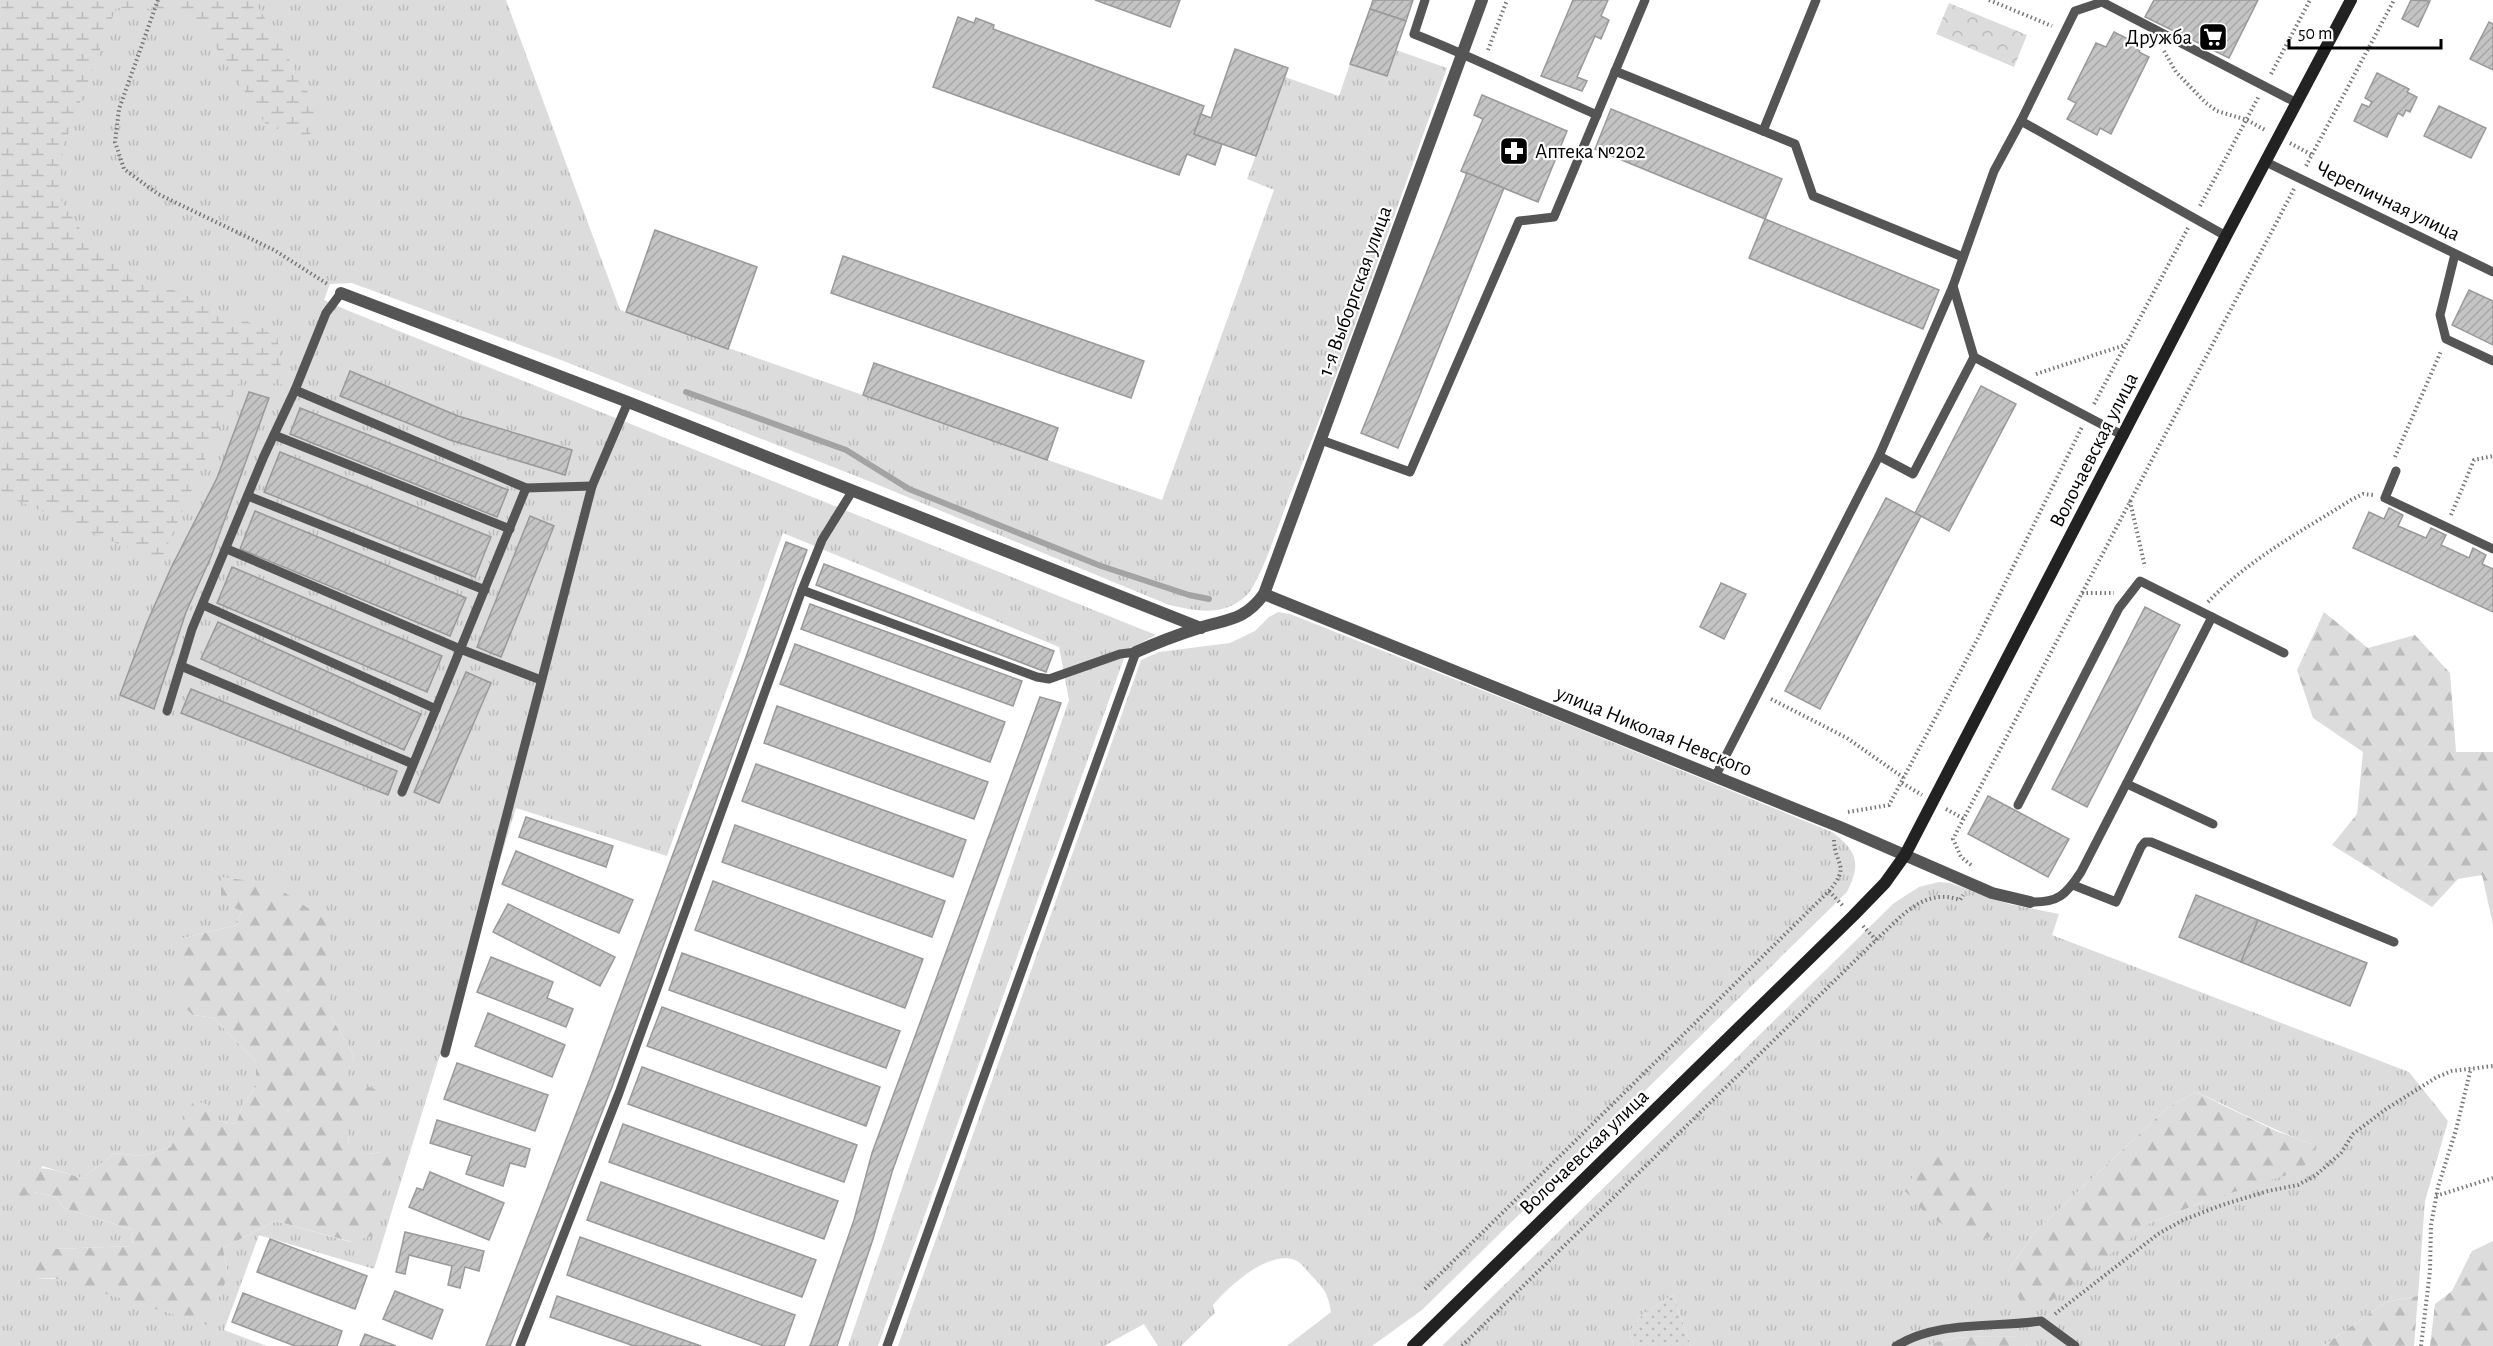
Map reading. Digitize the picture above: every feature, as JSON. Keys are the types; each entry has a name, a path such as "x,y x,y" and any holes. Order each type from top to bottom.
{"street":[{"name":"1-я Выборгская улица","path":"1264,594 1482,0"},
{"name":"Волочаевская улица","path":"1413,1346 1860,909 1885,883 1905,855 2351,0"},
{"path":"341,293 628,402 1201,628"},
{"path":"1136,652 1246,614 1264,594"},
{"name":"улица Николая Невского","path":"1264,594 1840,827 1992,892 2030,902"}],"lane":[{"path":"1425,0 1414,34 1464,53 1597,115"},
{"path":"1321,440 1410,472 1519,221 1554,217 1645,0"},
{"path":"1762,131 1816,0"},
{"path":"1715,777 1879,456 1953,286 1994,171 2074,11 2103,1 2297,103"},
{"path":"1615,71 1796,144 1813,196 1963,257"},
{"path":"2021,121 2226,236"},
{"name":"Черепичная улица","path":"2266,162 2493,272"},
{"path":"2455,254 2440,315 2446,339 2493,361"},
{"path":"1879,456 1913,474 1974,357 1953,286"},
{"path":"167,711 192,629 326,313 341,293"},
{"path":"1974,357 2124,436"},
{"path":"295,390 526,488 592,486"},
{"path":"444,1053 592,486 628,402"},
{"path":"274,435 510,529"},
{"path":"2394,467 2385,498 2493,549"},
{"path":"402,792 526,488"},
{"path":"520,1346 619,1093 802,590 822,540 853,490"},
{"path":"248,496 485,590"},
{"path":"227,549 460,649 542,680"},
{"path":"2019,805 2119,608 2140,581 2284,653"},
{"path":"802,590 1037,676 1049,678 1120,654 1136,652 887,1346"},
{"path":"203,605 436,710"},
{"path":"2030,902 2047,902 2059,898 2073,885 2212,617"},
{"path":"181,666 413,764"},
{"path":"2127,784 2213,824"},
{"path":"2073,885 2116,902 2141,847 2151,842 2394,942"},
{"path":"1896,1346 1931,1331 1958,1327 2008,1326 2041,1321 2075,1346"}],"path":[{"path":"158,0 119,109 115,142 124,169 158,194 274,250 341,293"},
{"path":"1483,63 1507,0"},
{"path":"1989,0 2065,31"},
{"path":"1425,1289 1839,880 1841,872 1833,842 1847,813 1889,805 1978,638 2088,416 2310,0"},
{"path":"2166,35 2164,51 2168,61 2195,94 2217,111 2247,120"},
{"path":"2394,467 2446,339"},
{"path":"2019,380 2126,344"},
{"path":"2446,527 2474,460 2493,456"},
{"path":"2199,611 2238,573 2264,555 2351,500 2363,494 2378,495"},
{"path":"2130,501 2149,586"},
{"path":"2082,592 2131,594"},
{"path":"1758,692 1847,738 1904,778"},
{"path":"2041,1321 2068,1306 2157,1234 2183,1220 2222,1205 2268,1191 2298,1185 2316,1175 2341,1153 2353,1134 2386,1109 2437,1077 2452,1071 2493,1066"},
{"path":"2421,1346 2430,1271 2430,1226 2445,1159 2456,1130 2471,1068"},
{"path":"2436,1196 2493,1178"},
{"path":"1462,1346 1470,1337"}],"green space":[{"path":"0,0 506,0 620,310 1162,500 1274,190 1247,179 1285,77 1339,96 1350,64 1386,76 1396,50 1447,68 1350,339 1263,565 1246,596 1237,603 1219,610 1209,611 1169,605 876,484 561,360 352,283 330,284 324,300 349,311 1156,635 1127,650 878,1346 848,1346 1069,700 1059,647 783,533 667,856 516,808 374,1269 259,1235 224,1330 267,1346 0,1346","holes":["241,911 330,923 330,1015 354,1056 345,1079 349,1149 369,1154 381,1152 351,1242 276,1221 223,1248 228,1275 35,1279 55,1249 132,1246 133,1230 64,1208 56,1197 34,1192 42,1166 82,1178 115,1153 142,1156 171,1147 217,1121 236,1124 242,1106 256,1087 256,1062 214,1018 193,1015 180,939 237,925"]},
{"path":"0,0 254,0 319,111 314,131 305,137 274,128 265,123 199,21 165,9 116,8 63,147 59,197 80,229 135,274 277,334 283,385 241,378 160,562 0,493"},
{"path":"1949,3 2027,35 2014,67 1936,34"},
{"path":"1278,612 1290,614 1575,727 1832,832 1847,845 1854,859 1854,873 1847,892 1422,1310 1372,1346 1287,1346 1331,1312 1323,1289 1298,1261 1284,1258 1261,1265 1239,1280 1213,1305 1215,1313 1181,1346 1158,1346 1144,1324 1104,1346 898,1346 1141,660 1159,652 1230,643 1255,631 1269,617"},
{"path":"2324,612 2368,648 2415,635 2450,673 2456,752 2493,752 2493,925 2482,875 2458,879 2432,907 2332,845 2357,814 2363,752 2313,718 2297,670"},
{"path":"221,877 272,884 330,923 330,1015 354,1056 346,1079 386,1093 348,1129 349,1148 369,1154 381,1152 392,1159 375,1235 352,1242 276,1221 223,1248 228,1275 208,1325 54,1278 35,1279 28,1264 55,1249 132,1246 133,1230 64,1208 56,1197 34,1192 20,1198 10,1185 17,1176 25,1171 43,1168 82,1178 115,1153 142,1156 171,1147 194,1100 214,1107 217,1121 236,1124 242,1106 256,1087 256,1062 214,1018 193,1015 177,1000 180,939 237,925 241,911 221,901"},
{"path":"1939,882 1950,883 2009,904 2059,914 2052,935 2409,1072 2448,1121 2425,1201 2418,1296 2386,1302 2323,1346 2027,1346 2017,1336 1983,1336 1959,1338 1927,1346 1691,1346 1673,1295 1643,1314 1629,1332 1634,1346 1442,1346 1894,903 1919,887","holes":["2196,1092 2312,1144 2203,1202 2150,1223 2008,1271 2035,1232 2167,1108"]},
{"path":"2196,1092 2276,1131 2312,1144 2316,1156 2296,1172 2203,1202 2150,1223 2046,1305 2021,1301 2010,1284 2008,1271 2035,1232 2167,1108"},
{"path":"1936,1155 1953,1157 1984,1182 2003,1203 1992,1236 1973,1243 1926,1214 1905,1191 1917,1168"},
{"path":"2493,1241 2493,1346 2430,1346 2435,1304 2452,1291 2472,1251"},
{"path":"1673,1295 1691,1346 1634,1346 1629,1332 1643,1314"},
{"path":"2418,1296 2414,1346 2323,1346 2386,1302"},
{"path":"2018,1336 2027,1346 1927,1346 1960,1338"}],"building":[{"path":"1095,0 1180,0 1170,27"},
{"path":"1373,0 1413,0 1406,21 1370,9"},
{"path":"1573,0 1608,0 1601,16 1609,20 1601,39 1595,36 1577,77 1587,81 1582,91 1541,76"},
{"name":"Дружба","path":"2154,0 2258,0 2229,58 2145,17"},
{"path":"2411,0 2430,1 2418,27 2402,19"},
{"path":"1370,9 1406,21 1387,76 1350,64"},
{"path":"958,17 974,23 976,18 994,25 993,29 1204,106 1194,134 1222,144 1215,165 1187,154 1179,175 933,87"},
{"path":"2489,22 2493,24 2493,70 2470,59"},
{"path":"2114,32 2142,46 2139,52 2149,57 2111,134 2100,128 2097,135 2067,119 2076,103 2068,99 2096,43 2106,47"},
{"path":"1235,49 1288,68 1256,156 1194,134 1201,114 1211,118"},
{"path":"2377,73 2409,89 2407,92 2417,97 2410,112 2406,110 2403,116 2398,113 2387,137 2354,121 2362,104 2369,107 2372,102 2365,98"},
{"name":"Аптека №202","path":"1482,95 1567,131 1538,202 1461,171 1483,119 1474,115"},
{"path":"2439,106 2486,128 2471,158 2424,136"},
{"path":"1611,109 1782,179 1765,219 1595,149"},
{"path":"1467,173 1504,188 1398,448 1361,433"},
{"path":"1765,219 1939,290 1923,329 1749,258"},
{"path":"655,230 757,267 728,349 626,312"},
{"path":"843,256 1144,361 1131,398 831,293"},
{"path":"2469,290 2493,301 2493,345 2452,325"},
{"path":"874,363 1058,428 1047,460 863,395"},
{"path":"350,371 458,416 572,450 565,475 450,440 340,396"},
{"path":"1981,386 2016,404 1949,531 1915,513"},
{"path":"249,392 269,398 211,557 186,612 154,709 120,695 146,625 171,568 217,478"},
{"path":"300,408 508,490 497,517 290,434"},
{"path":"280,452 491,537 475,577 264,492"},
{"path":"1886,498 1921,516 1820,709 1785,691"},
{"path":"2389,508 2403,515 2398,526 2426,538 2431,528 2446,535 2441,545 2469,558 2473,548 2486,555 2482,564 2493,569 2493,612 2353,548 2369,512 2384,519"},
{"path":"255,511 466,598 450,636 240,549"},
{"path":"530,516 554,526 501,657 477,647"},
{"path":"786,542 807,550 612,1087 510,1346 486,1346 590,1078 745,660"},
{"path":"824,564 1054,651 1046,672 816,585"},
{"path":"232,567 442,656 427,692 217,603"},
{"path":"1721,583 1746,594 1724,639 1700,627"},
{"path":"810,604 1022,681 1013,706 801,629"},
{"path":"2145,607 2180,625 2087,807 2052,789"},
{"path":"218,622 421,714 404,750 201,659"},
{"path":"795,644 1005,722 990,762 780,684"},
{"path":"466,672 491,683 439,803 414,792"},
{"path":"191,689 397,771 388,795 181,713"},
{"path":"1040,697 1061,703 892,1172 873,1239 837,1346 810,1346 854,1220 872,1153"},
{"path":"777,706 988,782 974,819 764,743"},
{"path":"756,764 966,840 953,877 742,801"},
{"path":"1988,796 2069,839 2048,877 1968,834"},
{"path":"526,817 613,846 606,867 519,837"},
{"path":"735,825 945,901 932,937 722,862"},
{"path":"516,851 633,900 619,933 502,884"},
{"path":"713,881 923,959 905,1008 695,930"},
{"path":"2196,895 2258,920 2241,962 2179,937"},
{"path":"508,904 615,957 600,986 493,932"},
{"path":"2258,920 2367,963 2350,1006 2241,962"},
{"path":"682,953 900,1031 886,1068 669,990"},
{"path":"491,957 553,982 547,998 573,1009 566,1027 477,992"},
{"path":"662,1007 880,1087 866,1126 647,1046"},
{"path":"488,1013 565,1045 552,1077 475,1046"},
{"path":"457,1063 548,1095 535,1131 444,1099"},
{"path":"642,1067 857,1145 844,1182 628,1104"},
{"path":"437,1120 530,1149 525,1167 510,1163 503,1186 466,1174 472,1156 430,1143"},
{"path":"623,1124 838,1201 824,1239 609,1162"},
{"path":"430,1172 504,1203 489,1240 409,1207 417,1188 423,1190"},
{"path":"601,1182 816,1260 802,1297 587,1220"},
{"path":"405,1232 484,1251 479,1271 465,1267 460,1288 448,1285 452,1266 409,1255 405,1274 396,1272"},
{"path":"580,1237 795,1315 784,1346 764,1346 567,1275"},
{"path":"270,1239 367,1276 355,1309 257,1272"},
{"path":"395,1291 443,1310 432,1339 383,1319"},
{"path":"243,1293 342,1331 337,1346 295,1346 232,1322"},
{"path":"557,1296 701,1346 634,1346 550,1317"},
{"path":"365,1334 396,1346 360,1346"}],"waterway":[{"path":"686,392 846,450 909,489 1101,566 1189,595 1209,599"}],"place":[{"name":"Дружба","path":"2213,37"},
{"name":"Аптека №202","path":"1514,151"}]}
